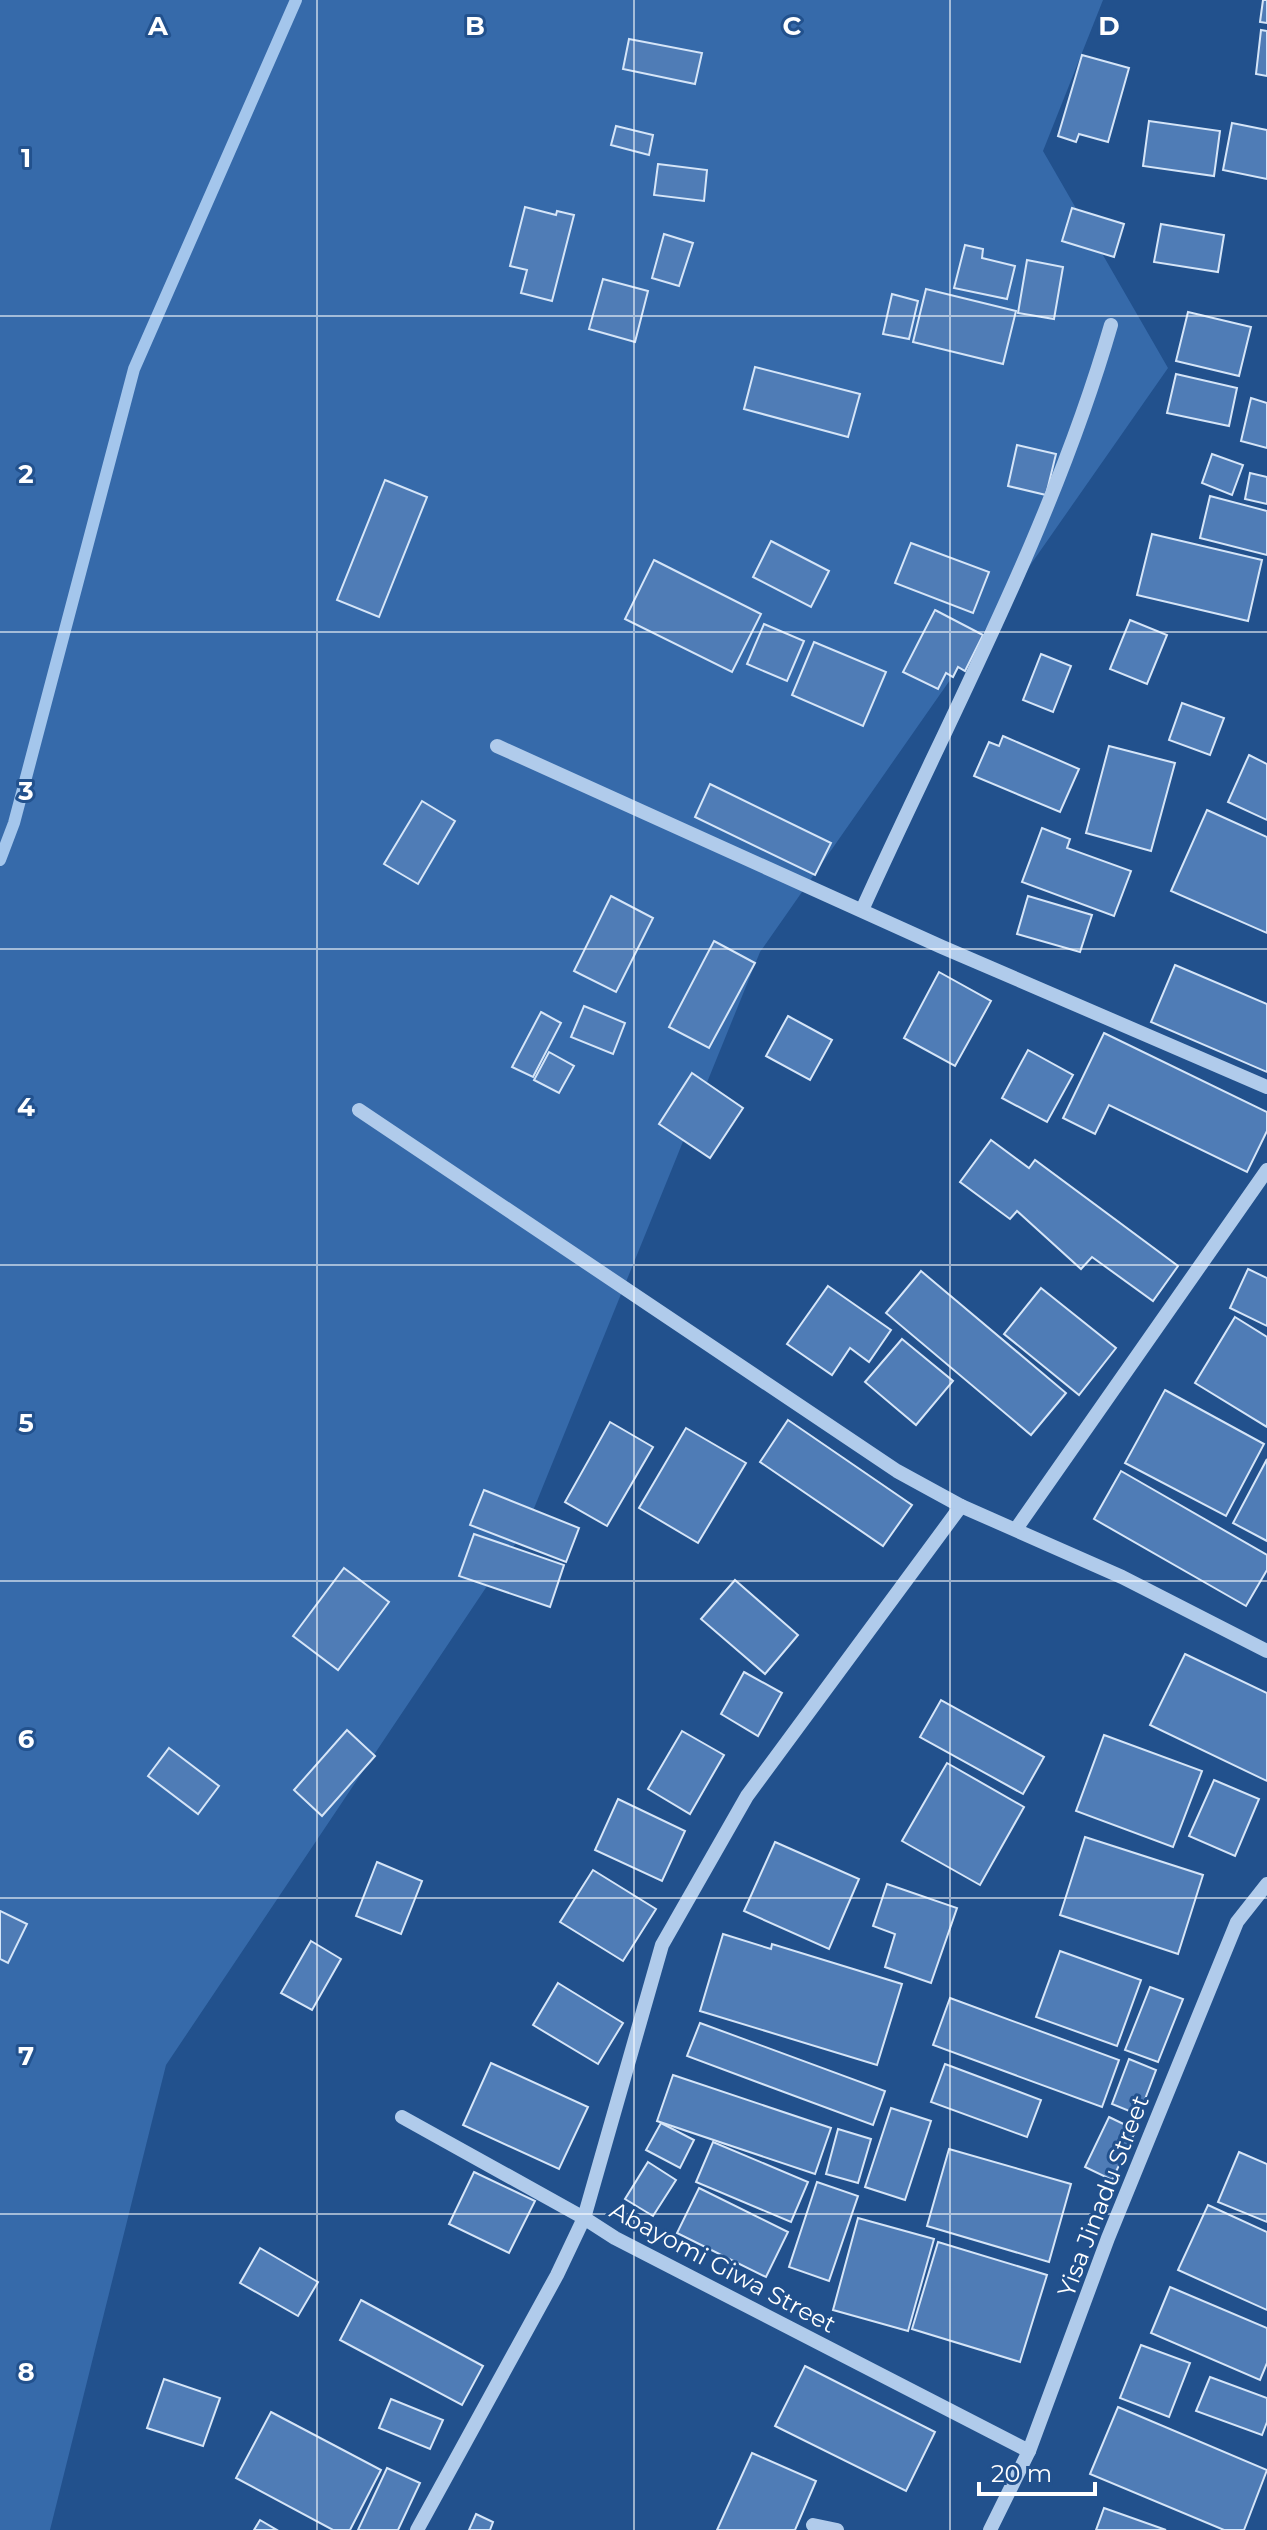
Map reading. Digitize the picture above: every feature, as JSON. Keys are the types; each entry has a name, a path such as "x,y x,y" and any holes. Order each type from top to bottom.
{"street":[{"path":"862,910 1033,546 1091,395 1111,325"},
{"path":"497,746 1267,1087"},
{"path":"359,1110 897,1471 961,1506 1122,1577 1267,1651"},
{"path":"1016,1529 1267,1170"},
{"path":"402,2117 584,2218 662,1945 747,1796 961,1506"},
{"name":"Yisa Jinadu Street","path":"990,2530 1029,2451 1108,2238 1237,1922 1267,1884"},
{"name":"Abayomi Giwa Street","path":"417,2530 557,2275 584,2218 615,2238 1029,2451"},
{"path":"813,2525 837,2530"}],"shaded area":[{"path":"0,0 1103,0 1043,151 1168,368 760,952 526,1528 166,2065 50,2530 0,2530"}],"building":[{"path":"1263,0 1267,0 1267,23 1260,22"},
{"path":"1261,30 1267,31 1267,76 1256,74"},
{"path":"629,39 702,53 695,84 623,69"},
{"path":"1082,55 1129,68 1108,142 1079,134 1076,142 1058,136"},
{"path":"1149,121 1220,131 1214,176 1143,166"},
{"path":"1232,123 1267,130 1267,179 1223,170"},
{"path":"616,126 653,135 649,155 611,145"},
{"path":"658,164 707,170 704,201 654,195"},
{"path":"525,207 556,215 557,211 574,215 552,301 521,293 527,270 510,266"},
{"path":"1072,208 1124,224 1114,257 1062,241"},
{"path":"1161,224 1224,235 1218,272 1154,262"},
{"path":"664,234 693,243 679,286 652,278"},
{"path":"965,245 983,249 982,258 1015,266 1007,299 954,288"},
{"path":"1027,260 1063,267 1054,319 1018,313"},
{"path":"603,279 648,291 635,342 589,329"},
{"path":"926,289 1016,311 1003,364 913,342"},
{"path":"892,294 918,301 909,339 883,334"},
{"path":"1188,312 1251,327 1239,376 1176,361"},
{"path":"755,367 860,394 848,437 744,409"},
{"path":"1176,374 1237,388 1229,426 1167,413"},
{"path":"1251,398 1267,403 1267,448 1241,441"},
{"path":"1017,445 1056,454 1046,495 1008,486"},
{"path":"1212,454 1243,465 1232,495 1202,483"},
{"path":"1250,473 1267,477 1267,504 1245,499"},
{"path":"385,480 427,497 379,617 337,600"},
{"path":"1210,496 1267,511 1267,555 1200,538"},
{"path":"1152,534 1262,560 1248,621 1137,595"},
{"path":"771,541 829,571 811,607 753,577"},
{"path":"911,543 989,572 973,613 895,583"},
{"path":"654,560 761,614 732,672 625,619"},
{"path":"935,610 983,635 965,671 958,667 953,677 946,673 938,689 903,672"},
{"path":"1130,620 1167,635 1147,684 1110,669"},
{"path":"764,624 804,641 787,681 747,664"},
{"path":"814,642 886,672 863,726 792,695"},
{"path":"1041,654 1071,666 1053,712 1023,700"},
{"path":"1182,703 1224,718 1210,755 1169,740"},
{"path":"1003,736 1079,769 1060,812 974,776 989,742 999,746"},
{"path":"1109,746 1175,763 1151,851 1086,833"},
{"path":"1249,755 1267,764 1267,820 1228,802"},
{"path":"710,784 831,843 815,875 695,817"},
{"path":"422,801 455,821 418,884 384,864"},
{"path":"1207,810 1267,837 1267,933 1171,891"},
{"path":"1042,828 1070,839 1067,848 1131,871 1114,916 1022,882"},
{"path":"611,896 653,918 616,992 574,971"},
{"path":"1028,896 1092,915 1080,952 1017,934"},
{"path":"714,941 755,963 709,1048 669,1027"},
{"path":"1175,965 1267,1004 1267,1072 1151,1022"},
{"path":"939,972 991,1001 955,1066 904,1038"},
{"path":"584,1006 625,1023 613,1054 571,1037"},
{"path":"541,1012 561,1023 533,1077 512,1067"},
{"path":"788,1016 832,1040 810,1080 766,1056"},
{"path":"1104,1033 1267,1112 1267,1131 1247,1172 1109,1105 1095,1134 1063,1118"},
{"path":"1028,1050 1073,1075 1047,1122 1002,1098"},
{"path":"549,1052 574,1066 559,1093 534,1080"},
{"path":"692,1073 743,1108 710,1158 659,1124"},
{"path":"991,1140 1029,1168 1035,1160 1178,1266 1153,1301 1092,1257 1081,1269 1017,1211 1010,1219 960,1182"},
{"path":"1248,1269 1267,1278 1267,1326 1230,1308"},
{"path":"921,1271 1066,1393 1031,1435 886,1313"},
{"path":"828,1286 891,1330 869,1362 850,1348 832,1375 787,1344"},
{"path":"1041,1288 1116,1348 1079,1395 1004,1334"},
{"path":"1235,1317 1267,1337 1267,1427 1195,1383"},
{"path":"902,1339 953,1381 916,1425 865,1382"},
{"path":"1165,1390 1264,1444 1226,1516 1125,1463"},
{"path":"788,1420 912,1505 883,1546 760,1462"},
{"path":"610,1422 653,1447 607,1526 565,1502"},
{"path":"686,1428 746,1463 698,1543 639,1508"},
{"path":"1267,1459 1267,1541 1233,1523"},
{"path":"1121,1471 1267,1555 1267,1570 1246,1606 1094,1519"},
{"path":"484,1490 579,1528 566,1562 470,1525"},
{"path":"474,1534 564,1565 550,1607 459,1576"},
{"path":"344,1568 389,1602 338,1670 293,1636"},
{"path":"735,1580 798,1635 765,1674 701,1619"},
{"path":"1185,1654 1267,1693 1267,1781 1150,1725"},
{"path":"744,1672 782,1693 758,1736 721,1714"},
{"path":"941,1700 1044,1757 1023,1794 920,1737"},
{"path":"347,1730 375,1756 322,1816 294,1790"},
{"path":"682,1731 724,1755 690,1814 648,1789"},
{"path":"1104,1735 1202,1771 1173,1847 1076,1811"},
{"path":"169,1748 219,1786 198,1814 148,1776"},
{"path":"947,1763 1024,1807 980,1885 902,1841"},
{"path":"1214,1780 1259,1799 1235,1856 1189,1836"},
{"path":"618,1799 685,1831 662,1881 595,1850"},
{"path":"1085,1837 1203,1875 1178,1954 1060,1915"},
{"path":"775,1842 859,1879 829,1949 744,1911"},
{"path":"377,1862 422,1881 401,1934 356,1916"},
{"path":"593,1870 656,1909 623,1961 560,1922"},
{"path":"887,1884 957,1908 931,1983 885,1967 895,1934 873,1926"},
{"path":"0,1911 27,1924 8,1963 0,1959"},
{"path":"723,1934 771,1949 772,1944 902,1984 877,2065 700,2011"},
{"path":"311,1941 341,1959 312,2010 281,1993"},
{"path":"1060,1951 1141,1980 1117,2046 1036,2017"},
{"path":"558,1983 623,2023 598,2064 533,2025"},
{"path":"1150,1987 1183,1999 1158,2062 1125,2050"},
{"path":"950,1998 1119,2060 1102,2107 933,2045"},
{"path":"700,2023 885,2091 873,2125 687,2056"},
{"path":"1129,2059 1156,2070 1139,2115 1112,2104"},
{"path":"491,2063 588,2107 559,2169 463,2125"},
{"path":"945,2064 1041,2100 1027,2137 931,2102"},
{"path":"673,2075 831,2128 815,2174 657,2121"},
{"path":"891,2108 931,2121 905,2200 865,2187"},
{"path":"1109,2117 1136,2130 1112,2180 1085,2167"},
{"path":"661,2123 694,2140 680,2168 646,2150"},
{"path":"838,2129 871,2139 858,2183 826,2174"},
{"path":"713,2142 808,2182 791,2222 696,2182"},
{"path":"949,2149 1071,2184 1049,2262 927,2226"},
{"path":"1239,2152 1267,2164 1267,2222 1218,2202"},
{"path":"648,2162 676,2180 653,2216 625,2199"},
{"path":"474,2172 535,2201 509,2253 449,2224"},
{"path":"817,2182 858,2196 829,2281 789,2267"},
{"path":"699,2188 788,2232 766,2277 677,2233"},
{"path":"1208,2205 1267,2232 1267,2310 1178,2270"},
{"path":"858,2218 934,2239 908,2331 833,2310"},
{"path":"938,2242 1047,2275 1020,2362 912,2329"},
{"path":"260,2248 318,2282 298,2316 240,2283"},
{"path":"1170,2287 1267,2328 1267,2363 1260,2380 1151,2333"},
{"path":"361,2300 483,2366 462,2405 340,2340"},
{"path":"1141,2345 1190,2363 1169,2417 1120,2398"},
{"path":"805,2366 935,2432 906,2491 775,2426"},
{"path":"1210,2377 1267,2398 1267,2422 1262,2435 1196,2411"},
{"path":"164,2379 220,2398 203,2446 147,2428"},
{"path":"391,2399 443,2420 430,2449 379,2428"},
{"path":"1118,2407 1267,2470 1244,2530 1224,2530 1090,2474"},
{"path":"271,2412 381,2470 350,2530 333,2530 236,2478"},
{"path":"752,2453 816,2481 795,2530 717,2530"},
{"path":"387,2468 420,2483 398,2530 358,2530"},
{"path":"1104,2508 1166,2530 1096,2530"},
{"path":"476,2514 493,2522 490,2530 469,2530"},
{"path":"260,2520 277,2530 254,2530"}],"waterway":[{"path":"0,860 14,823 134,369 296,0"}]}
